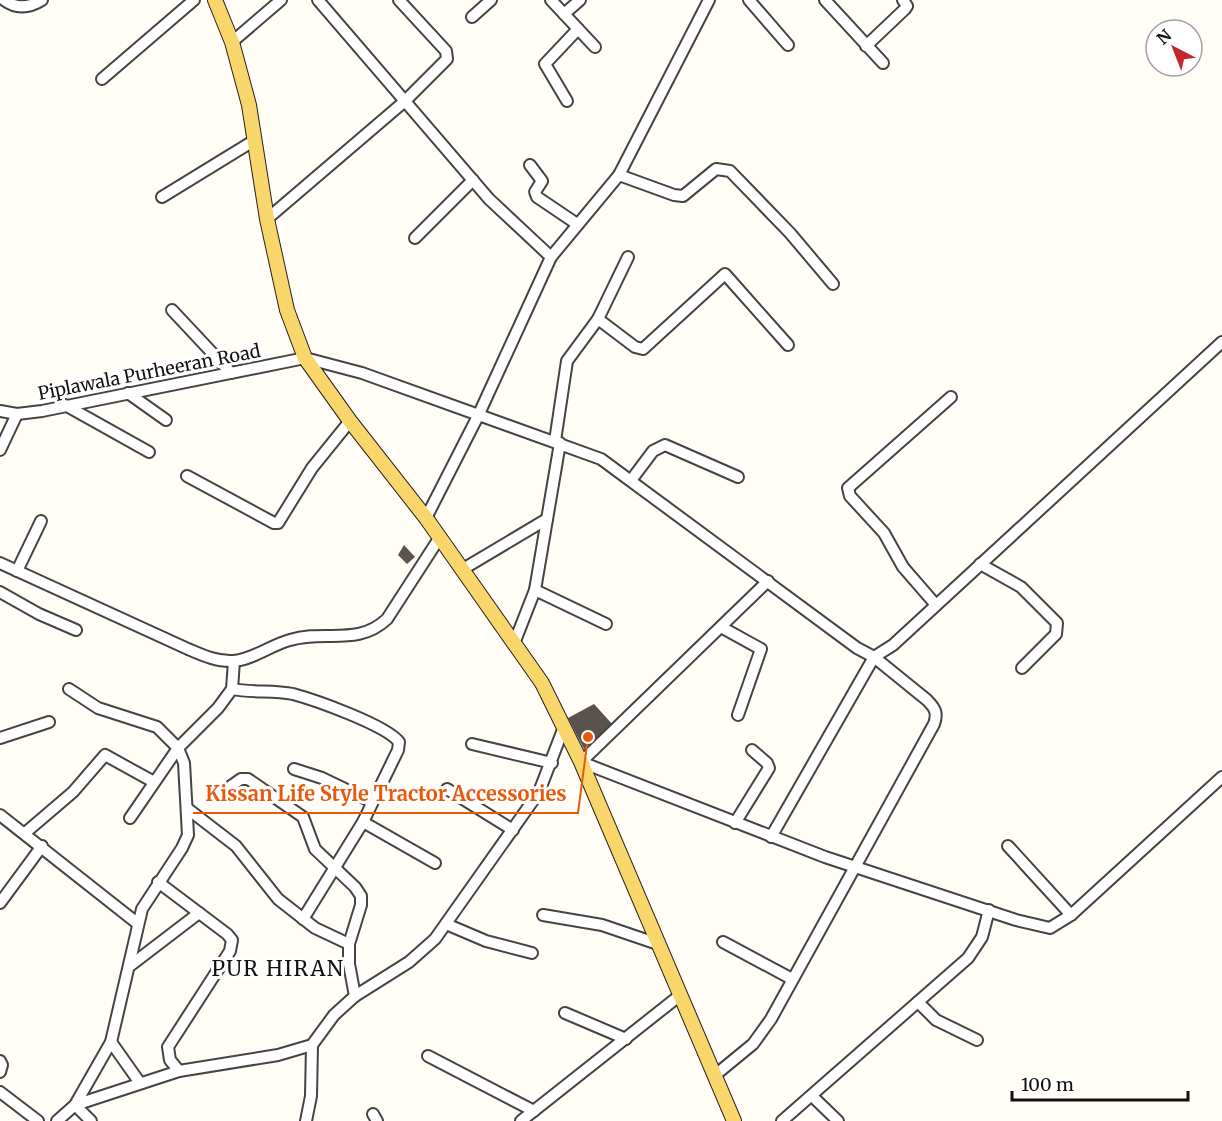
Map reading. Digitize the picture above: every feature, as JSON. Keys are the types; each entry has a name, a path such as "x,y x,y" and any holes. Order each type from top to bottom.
{"main road":[{"path":"215,0 232,42 255,140 267,219 287,310 305,358 350,421 440,537 515,641 542,683 580,762 734,1121"}],"street":[{"path":"4,0 18,7 32,6 42,0"},
{"path":"102,79 194,0"},
{"path":"232,42 280,0"},
{"path":"318,0 511,222 551,257"},
{"path":"267,219 405,101 448,55 399,0"},
{"path":"472,17 490,0"},
{"path":"551,0 595,47"},
{"path":"564,14 580,0"},
{"path":"426,518 478,416 551,257 619,175 709,0"},
{"path":"749,0 788,45"},
{"path":"825,0 883,63"},
{"path":"867,46 905,9 903,0"},
{"path":"567,101 545,64 578,29"},
{"path":"162,197 255,140"},
{"path":"530,165 542,181 535,192 537,197 577,224"},
{"path":"619,175 674,195 683,196 716,169 730,171 790,233 833,284"},
{"path":"415,238 473,180"},
{"path":"515,641 535,590 558,442 567,361 598,319 628,257"},
{"path":"598,319 635,348 642,349 724,274 788,345"},
{"path":"172,310 231,373"},
{"path":"771,837 874,657 893,645 1222,342"},
{"path":"305,358 362,373 601,459 632,479 857,648 874,657 935,708 937,717 771,1019 753,1044 714,1076"},
{"name":"Piplawala Purheeran Road","path":"0,411 17,414 305,358"},
{"path":"128,393 166,420"},
{"path":"936,605 903,567 884,533 848,492 852,484 951,397"},
{"path":"65,405 149,452"},
{"path":"0,450 17,414"},
{"path":"187,476 274,523 278,523 312,468 350,421"},
{"path":"632,479 653,451 665,445 738,477"},
{"path":"463,569 547,519"},
{"path":"17,571 41,521"},
{"path":"0,563 188,649 212,659 234,661 291,639 362,635 376,629 387,619 440,537"},
{"path":"980,564 1021,586 1057,623 1056,634 1022,668"},
{"path":"768,581 580,762 771,837 989,910 1050,928 1062,923 1222,777"},
{"path":"535,590 606,624"},
{"path":"0,592 39,614 76,630"},
{"path":"721,627 760,649 738,715"},
{"path":"130,818 178,748 218,708 232,689 234,661"},
{"path":"57,1121 75,1105 111,1042 142,909 188,835 184,763 178,748 157,727 98,708 69,689"},
{"path":"232,689 291,694 368,722 394,736 399,742 398,750 363,822 303,919"},
{"path":"0,738 49,722"},
{"path":"306,1121 311,1096 312,1045 334,1016 354,996 409,962 435,939 539,792 564,727"},
{"path":"472,744 552,762"},
{"path":"735,823 769,768 767,762 752,750"},
{"path":"25,833 73,792 105,755 154,783"},
{"path":"294,769 322,778 372,802"},
{"path":"231,786 242,778 248,779 295,810 308,826 315,849 355,886 361,896 361,905 349,944 349,964 354,996"},
{"path":"447,789 513,830"},
{"path":"188,809 236,846 278,899 303,919 349,944"},
{"path":"0,814 137,923"},
{"path":"363,822 435,862"},
{"path":"0,903 42,846"},
{"path":"1008,846 1071,915"},
{"path":"158,882 228,934 232,946 168,1047 170,1060 179,1071"},
{"path":"782,1121 968,958 982,937 989,910"},
{"path":"130,965 199,913"},
{"path":"543,915 602,925 658,944"},
{"path":"446,924 486,941 532,953"},
{"path":"723,942 792,979"},
{"path":"521,1121 679,996"},
{"path":"918,1002 936,1020 977,1040"},
{"path":"565,1013 626,1039"},
{"path":"111,1042 140,1083"},
{"path":"75,1105 179,1071 278,1055 312,1045"},
{"path":"428,1056 534,1111"},
{"path":"0,1061 2,1065 0,1072"},
{"path":"0,1092 39,1121"},
{"path":"812,1096 838,1121"},
{"path":"75,1105 91,1121"}],"building":[{"path":"404,545 415,557 407,564 398,555"},
{"path":"594,704 613,725 584,749 568,718"}],"place":[{"name":"Kissan Life Style Tractor Accessories","path":"588,737"}],"district":[{"name":"PUR HIRAN","path":"278,968"}]}
